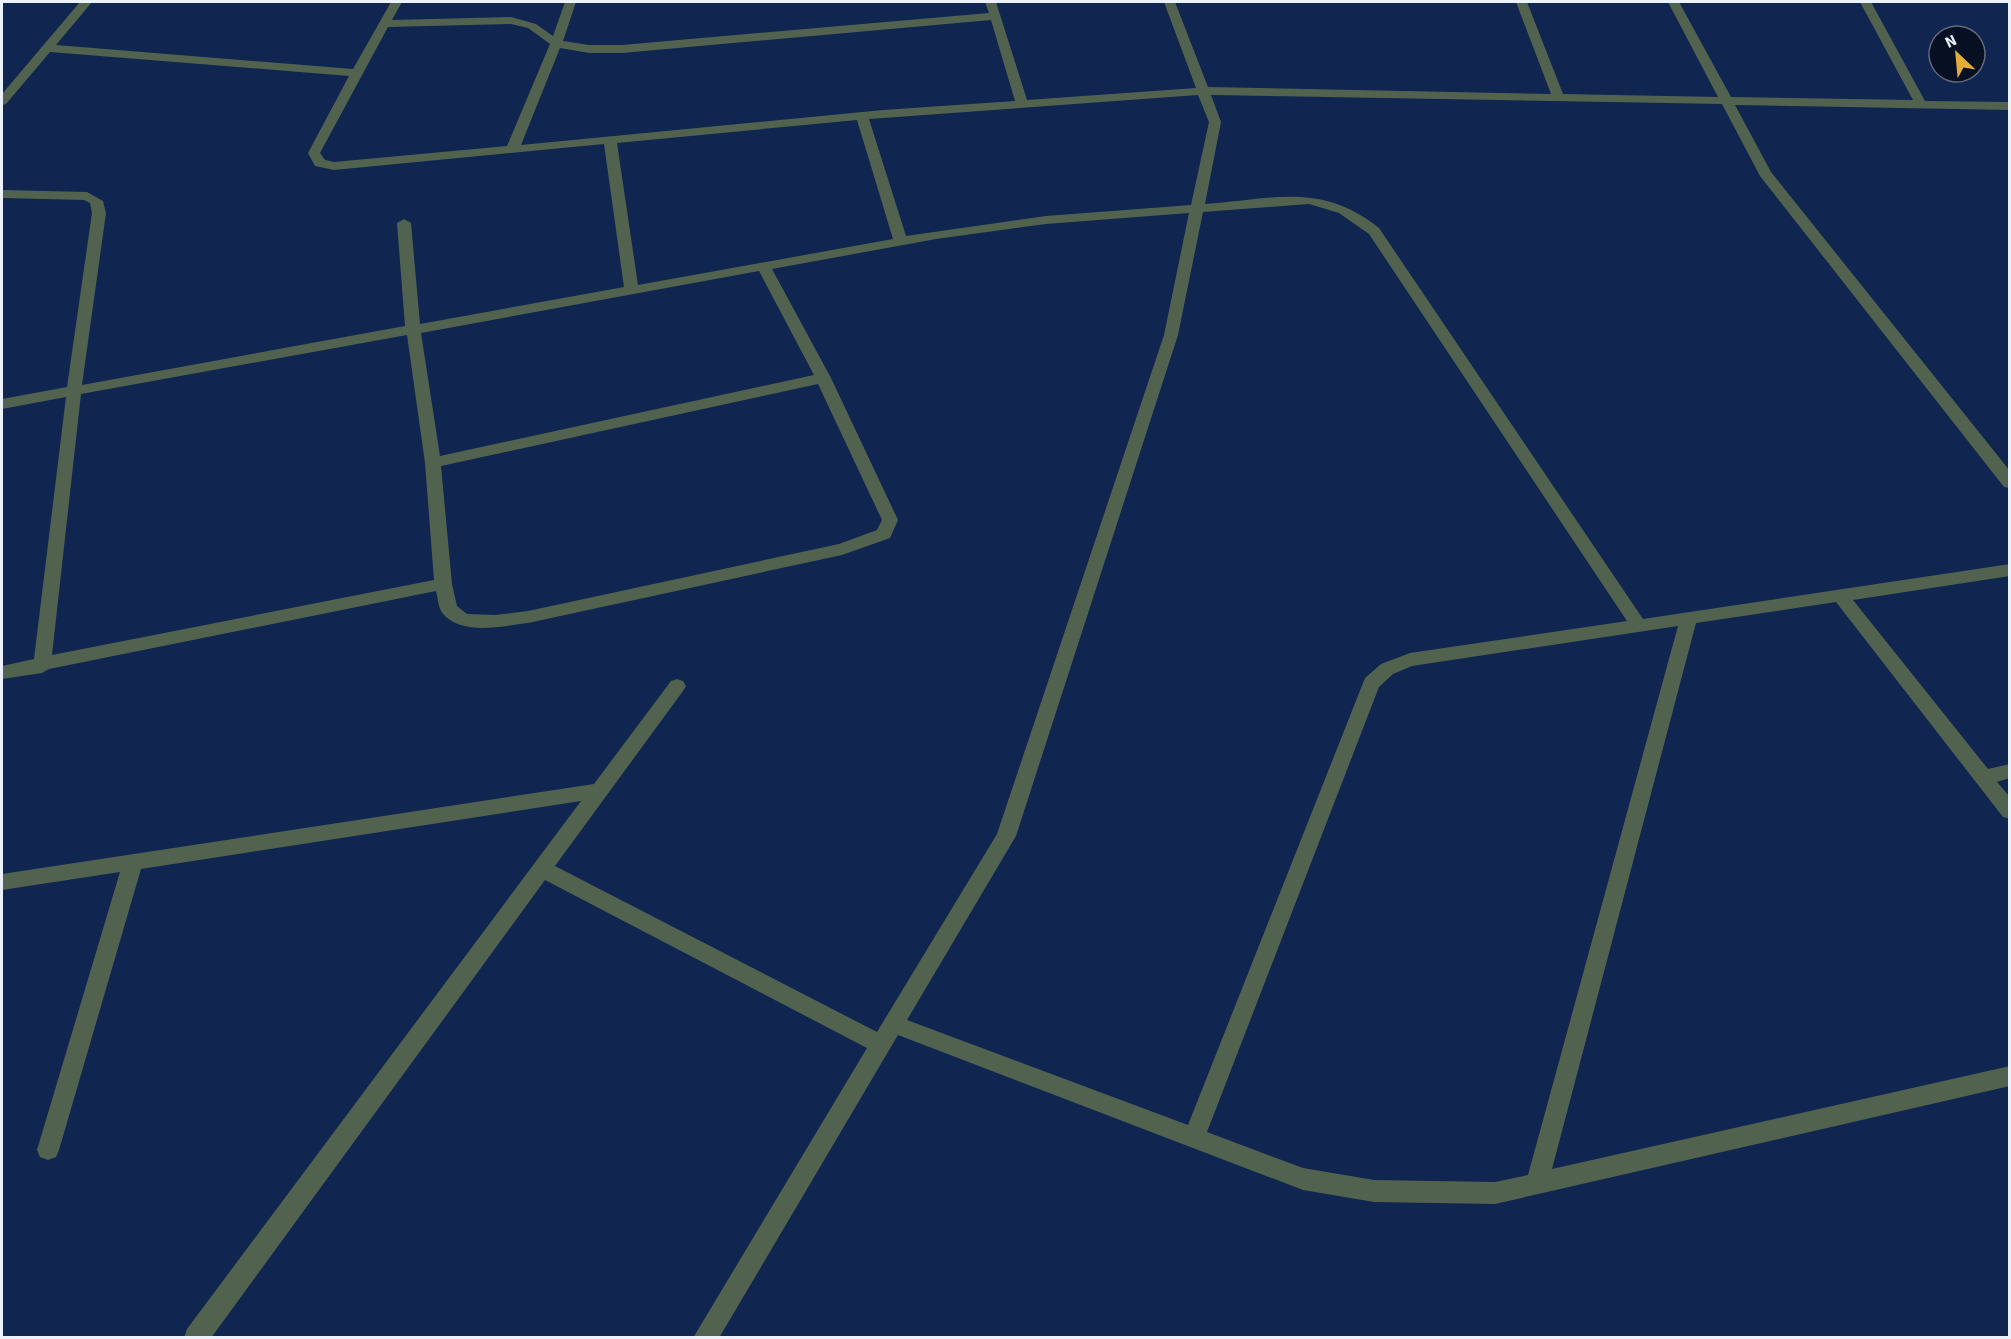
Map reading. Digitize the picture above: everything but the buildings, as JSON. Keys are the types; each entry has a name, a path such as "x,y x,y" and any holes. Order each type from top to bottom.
{"street":[{"path":"2,101 86,2"},
{"path":"396,2 314,153 320,163 334,166 862,116 1204,91 2010,106"},
{"path":"512,150 557,42 571,2"},
{"path":"991,2 1022,104"},
{"path":"705,1338 1006,836 1171,334 1215,122 1169,2"},
{"path":"1522,2 1558,97"},
{"path":"1674,2 1765,173 2010,483"},
{"path":"1866,2 1921,104"},
{"path":"383,24 511,20 532,26 557,42 589,49 622,49 996,16"},
{"path":"47,48 357,73"},
{"path":"862,116 901,241"},
{"path":"610,140 632,290"},
{"path":"2,194 87,196 96,201 99,213 74,391 42,666"},
{"path":"2,404 901,241 1046,220 1309,200 1330,204 1359,218 1374,231 1639,626"},
{"path":"404,224 413,329 434,462 443,584 449,609 463,620 495,621 540,615 842,549 884,534 890,520 823,378 763,266"},
{"path":"434,462 823,378"},
{"path":"1194,1138 1371,683 1387,669 1410,660 2010,570"},
{"path":"2,672 42,666 443,584"},
{"path":"1840,596 2010,812"},
{"path":"1537,1183 1689,618"},
{"path":"196,1338 677,686"},
{"path":"1983,778 2010,771"},
{"path":"2,882 599,791"},
{"path":"48,1150 133,862"},
{"path":"543,869 880,1044"},
{"path":"892,1024 1303,1179 1374,1191 1495,1193 2010,1076"}]}
